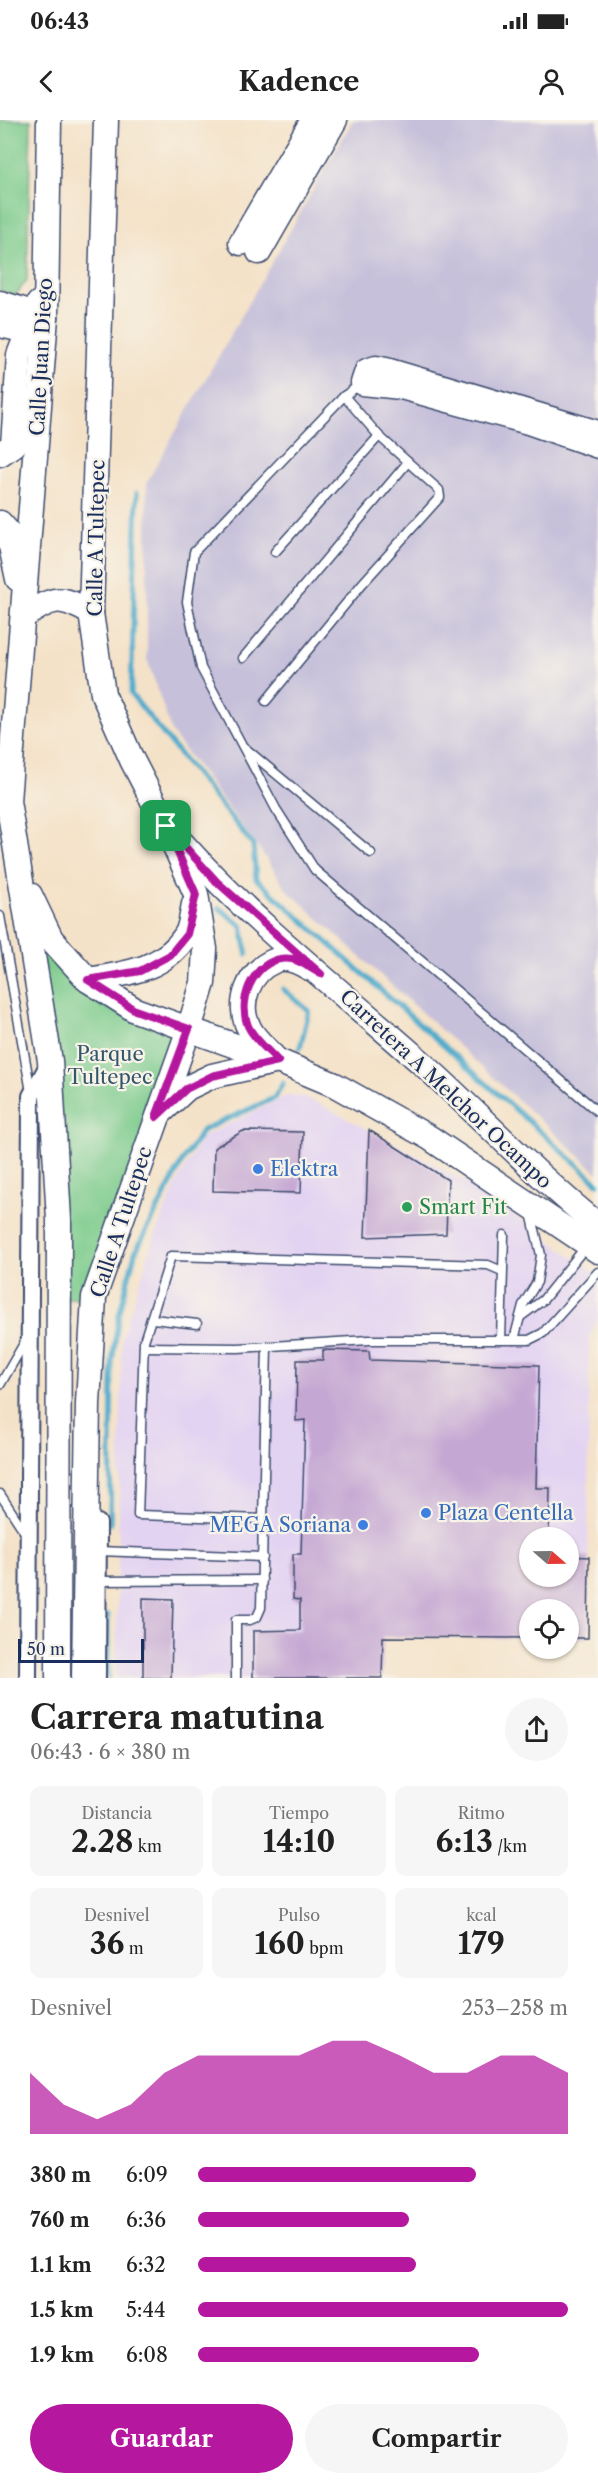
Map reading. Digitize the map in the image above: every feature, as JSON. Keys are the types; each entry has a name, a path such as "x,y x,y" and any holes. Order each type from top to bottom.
{"main road":[{"name":"Calle Juan Diego","path":"25,605 22,323 46,284 49,120"},
{"name":"Calle A Tultepec","path":"84,1678 88,1386 94,1297 189,1029 203,983 204,949 196,894 103,694 91,613 99,436 106,120"},
{"path":"313,120 250,248 335,120"},
{"path":"0,454 13,445 22,323"},
{"path":"353,389 367,371 376,368 598,433"},
{"path":"353,389 422,393 528,422 598,446"},
{"path":"0,523 8,532 25,605 66,599 91,613"},
{"name":"Calle A Tultepec","path":"25,605 10,717 8,801 50,1061 59,1220 58,1678"},
{"name":"Carretera A Melchor Ocampo","path":"166,826 217,882 427,1068 557,1192 595,1240"},
{"name":"Carretera A Melchor Ocampo","path":"18,868 51,939 88,980 135,1010 278,1061 335,1085 430,1138 528,1204 595,1240"},
{"path":"88,980 140,971 170,955 187,934 196,894"},
{"path":"156,1117 186,1089 212,1076 278,1061 249,1028 243,1006 250,981 274,960 294,959 321,974"}],"street":[{"path":"28,1678 31,1096 50,1061"},
{"path":"88,1386 99,1461 97,1678"}],"lane":[{"path":"266,701 362,584 440,497 439,490 379,436 353,389 194,552 187,602 201,668 276,809 315,870 598,1112"},
{"path":"275,552 379,436"},
{"path":"243,658 408,462"},
{"path":"240,744 371,853"},
{"path":"0,916 31,1096"},
{"path":"514,1340 523,1305 537,1282 541,1255 537,1231 528,1204"},
{"path":"501,1340 504,1235"},
{"path":"520,1317 543,1300 595,1240"},
{"path":"264,1519 138,1515 144,1347 171,1256 488,1265 502,1272"},
{"path":"144,1347 267,1346 369,1340 529,1340 543,1333 598,1272"},
{"path":"537,1282 552,1288"},
{"path":"153,1319 197,1324"},
{"path":"0,1385 31,1332"},
{"path":"236,1678 236,1620 250,1620 257,1617 262,1580 267,1346"},
{"path":"0,1494 29,1539"},
{"path":"98,1551 263,1557"},
{"path":"98,1581 262,1580"}],"shaded area":[{"path":"353,120 598,120 598,1173 286,889 269,862 172,733 147,659 147,482"},
{"path":"288,1095 304,1097 468,1183 598,1275 598,1318 589,1339 588,1638 579,1638 579,1599 519,1599 519,1638 383,1637 382,1678 116,1678 122,1337 154,1238 176,1184 202,1137"}],"green space":[{"path":"0,120 31,120 27,280 16,295 0,291"},
{"name":"Parque Tultepec","path":"19,871 82,976 187,1030 94,1297 59,1299 48,1023"}],"building":[{"name":"Smart Fit","path":"369,1130 448,1180 446,1234 365,1237"},
{"name":"Elektra","path":"243,1131 303,1132 301,1193 213,1191 214,1148"},
{"name":"Plaza Centella","path":"323,1350 369,1351 370,1360 539,1365 536,1488 550,1488 549,1527 519,1527 519,1587 579,1587 579,1557 589,1557 588,1638 579,1638 579,1599 519,1599 519,1638 383,1637 382,1678 253,1678 253,1631 300,1630 300,1600 293,1599 293,1554 301,1554 305,1420 296,1421 297,1360 323,1360"},
{"path":"143,1598 173,1599 171,1678 143,1678"}],"waterway":[{"path":"137,493 131,694 253,845 256,879 598,1183"},
{"path":"219,908 242,926 247,954"},
{"path":"283,989 309,1011 300,1048"},
{"path":"110,1524 112,1361 119,1315 135,1253 183,1160 203,1130 274,1098 283,1083"},
{"path":"108,1615 108,1678"}],"place":[{"name":"Elektra","path":"258,1169"},
{"name":"Smart Fit","path":"407,1207"},
{"name":"Plaza Centella","path":"426,1513"},
{"name":"MEGA Soriana","path":"363,1525"}],"route":[{"path":"166,826 217,882 321,974 294,959 274,960 250,981 243,1006 249,1028 278,1061 212,1076 186,1089 156,1117 189,1029 135,1010 88,980 140,971 170,955 187,934 196,894 166,826"}]}
